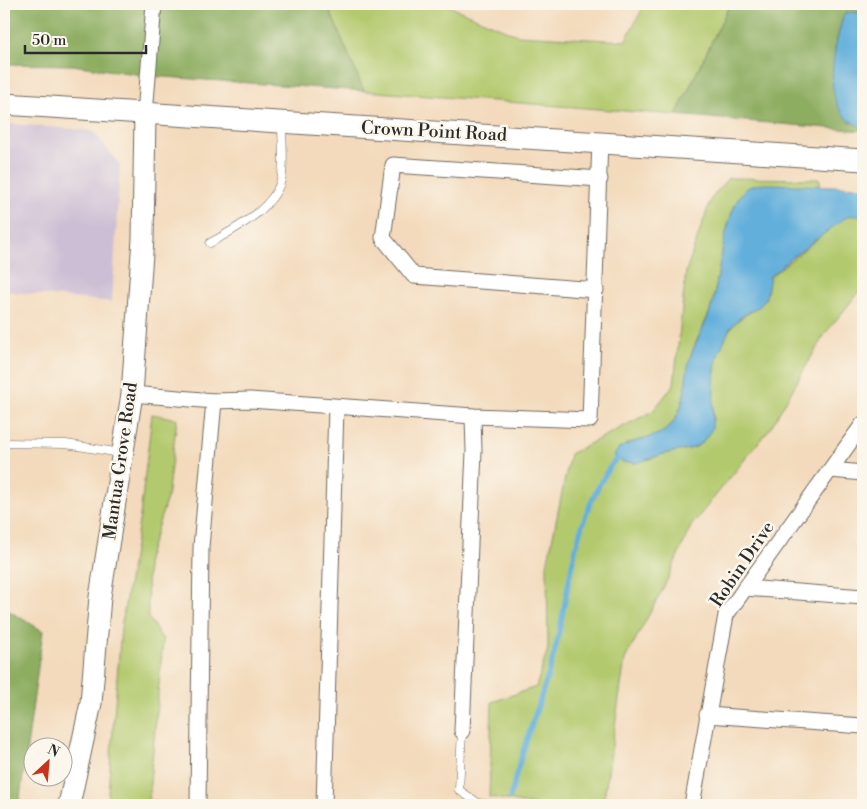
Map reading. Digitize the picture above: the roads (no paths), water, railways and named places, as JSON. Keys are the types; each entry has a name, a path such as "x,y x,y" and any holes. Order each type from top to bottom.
{"main road":[{"name":"Crown Point Road","path":"4,104 600,141 863,160"},
{"name":"Mantua Grove Road","path":"69,805 91,703 100,597 132,394 142,239 145,114"}],"street":[{"path":"145,114 154,4"},
{"path":"132,394 214,401 250,400 336,408 473,416 590,420 600,141"},
{"path":"596,290 414,276 383,238 393,165 600,179"},
{"path":"198,805 201,547 214,401"},
{"path":"324,805 336,408"},
{"path":"462,731 474,451 473,416"},
{"name":"Robin Drive","path":"692,805 726,615 863,424"},
{"path":"831,470 863,473"},
{"path":"745,588 863,596"},
{"path":"707,715 863,726"}],"lane":[{"path":"210,243 235,229 262,208 277,192 282,176 282,122"},
{"path":"4,443 66,444 122,453"},
{"path":"462,731 459,790 478,803 490,805"}],"water":[{"path":"846,13 863,14 863,127 849,120 839,109 834,95 832,79 836,46 843,17"},
{"path":"768,184 863,187 863,215 848,216 791,258 770,276 766,298 760,306 742,316 730,328 718,355 715,369 712,429 702,443 690,449 663,454 637,463 622,462 614,456 618,449 660,433 670,426 676,418 682,402 690,358 712,305 728,223 741,195 749,187"}],"waterway":[{"path":"510,798 519,763 552,661 582,525 590,503 607,471 622,456"}]}
